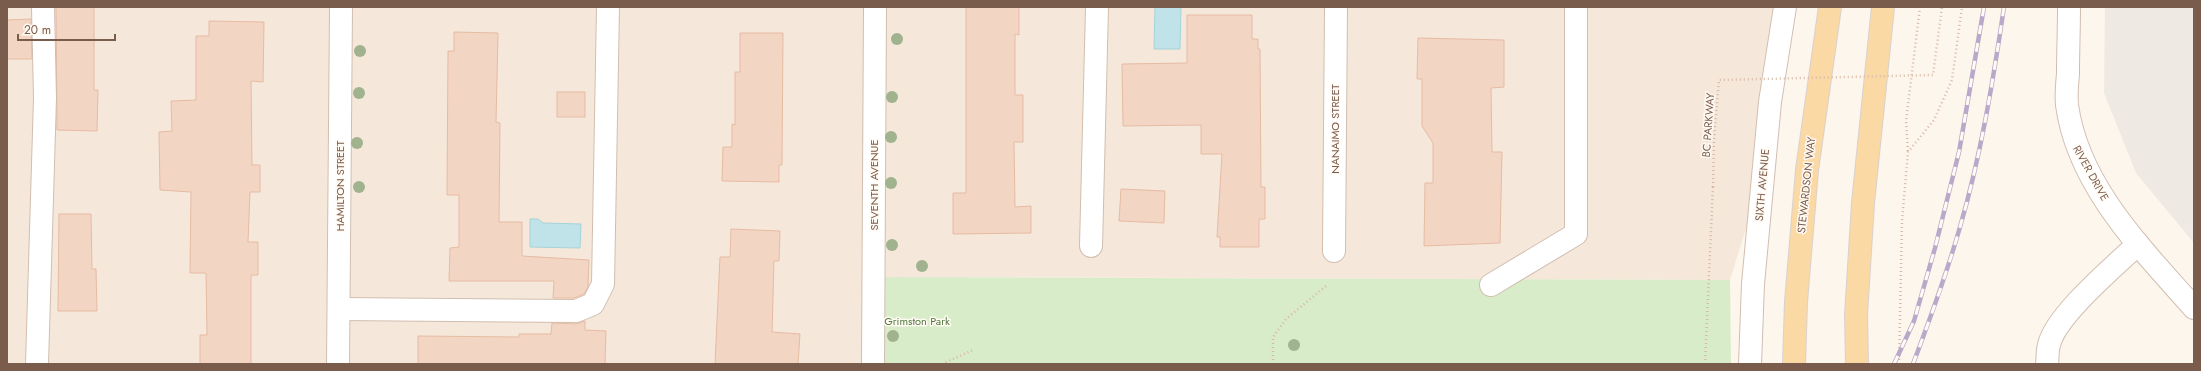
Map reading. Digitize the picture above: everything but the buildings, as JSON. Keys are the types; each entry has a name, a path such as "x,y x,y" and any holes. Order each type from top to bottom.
{"main road":[{"name":"STEWARDSON WAY","path":"1794,364 1796,302 1807,170 1830,7"},
{"path":"1857,364 1856,316 1863,203 1883,7"}],"street":[{"path":"37,364 45,98 43,7"},
{"name":"HAMILTON STREET","path":"338,364 341,7"},
{"path":"339,308 576,311 593,304 602,284 608,7"},
{"name":"SEVENTH AVENUE","path":"872,364 875,7"},
{"path":"1091,246 1097,7"},
{"name":"NANAIMO STREET","path":"1334,251 1336,7"},
{"path":"1491,285 1576,234 1576,7"},
{"name":"SIXTH AVENUE","path":"1750,364 1753,284 1770,102 1785,7"},
{"name":"RIVER DRIVE","path":"2069,7 2067,103 2074,142 2089,174 2111,209 2138,244 2192,300"},
{"path":"2047,364 2049,344 2064,317 2084,295 2138,244"}],"path":[{"path":"1899,364 1902,221 1908,152 1906,121 1920,7"},
{"name":"BC PARKWAY","path":"1705,364 1714,140 1719,80 1933,75 1942,7"},
{"path":"1908,152 1934,120 1952,80 1962,7"},
{"path":"1272,364 1273,337 1286,319 1326,286"},
{"path":"942,364 973,350"}],"shaded area":[{"path":"7,7 1785,7 1763,174 1730,280 966,277 873,364 7,364"},
{"path":"2105,7 2194,7 2194,243 2136,173 2104,93"}],"green space":[{"name":"Grimston Park","path":"873,277 1730,280 1731,364 873,364"}],"water":[{"path":"1155,7 1181,7 1180,49 1154,49"},
{"path":"530,219 538,219 543,223 581,224 580,248 530,247"}],"railway":[{"path":"1894,364 1914,321 1935,248 1959,152 1984,7"},
{"path":"1913,364 1944,279 1974,173 1986,118 2004,7"}]}
